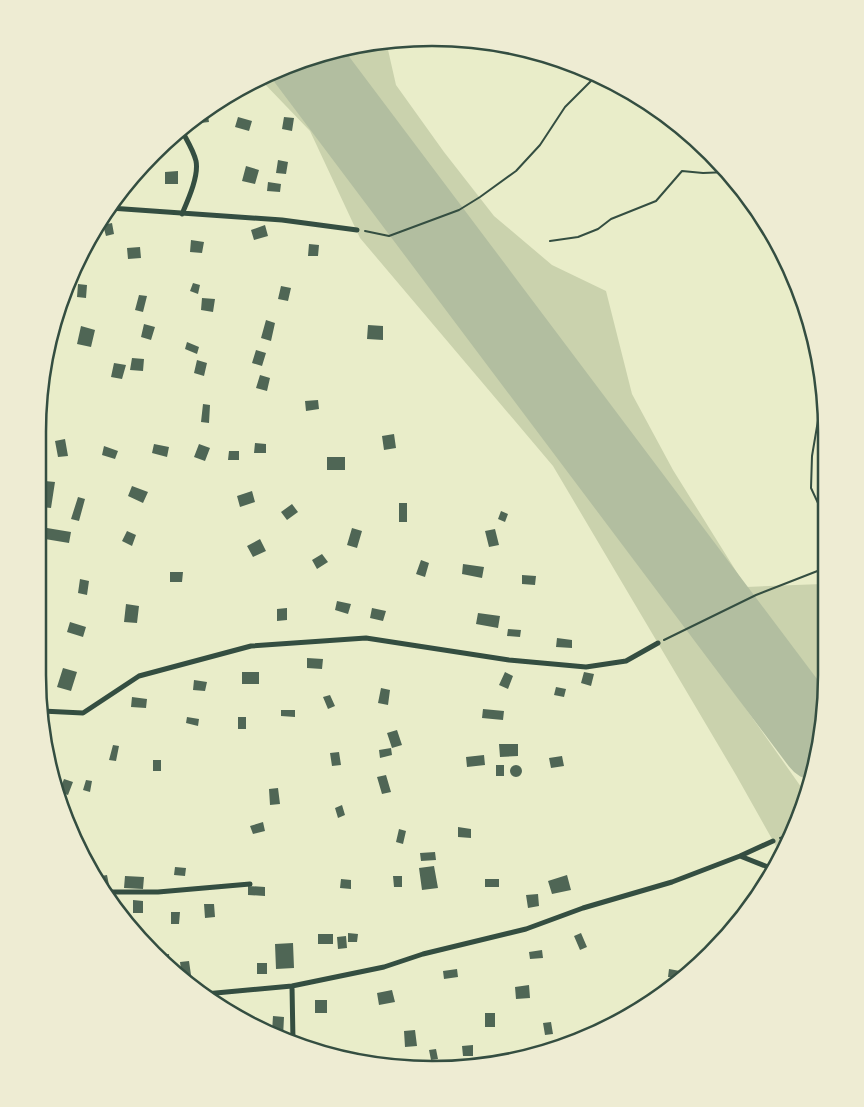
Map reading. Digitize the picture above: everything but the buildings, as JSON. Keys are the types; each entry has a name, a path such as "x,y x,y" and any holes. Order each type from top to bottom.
{"street":[{"path":"182,214 192,190 196,163 192,149 185,136"},
{"path":"118,209 282,220 356,230"},
{"path":"48,711 83,713 138,676 250,646 366,638 509,660 586,667 626,661 658,643"},
{"path":"214,993 292,986 384,967 423,954 526,929 583,908 672,882 773,841"},
{"path":"740,856 767,867"},
{"path":"113,892 158,892 250,884"},
{"path":"292,986 293,1034"}],"path":[{"path":"356,230 389,236 459,210 480,197 516,171 540,145 565,107 590,80"},
{"path":"550,241 578,237 598,229 611,219 656,201 682,171 717,172"},
{"path":"818,423 812,456 812,488 818,502"},
{"path":"658,643 756,595 818,571"},
{"path":"773,841 782,838"}],"green space":[{"path":"388,49 396,85 444,152 494,216 552,265 606,291 632,394 673,470 746,587 818,584 818,675 816,711 699,550 332,59"},
{"path":"276,79 410,250 611,520 801,787 777,848 736,775 553,466 360,238 310,131 265,84"}],"runway":[{"path":"310,66 812,735"}]}
